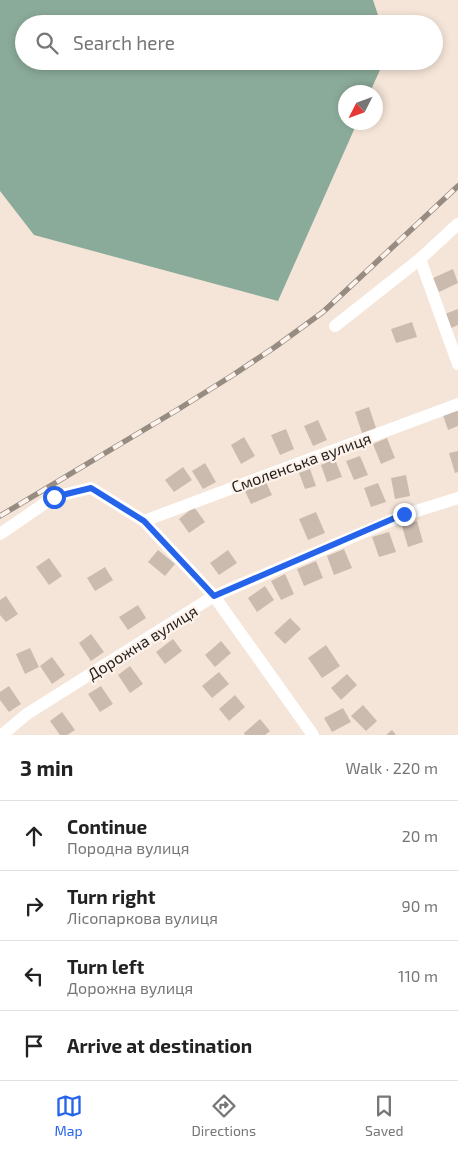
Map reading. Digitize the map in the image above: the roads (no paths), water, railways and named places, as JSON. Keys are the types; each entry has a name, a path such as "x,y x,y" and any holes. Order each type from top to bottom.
{"street":[{"path":"335,326 420,259 458,224"},
{"path":"420,259 458,364"},
{"name":"Смоленська вулиця","path":"144,521 458,404"},
{"path":"0,534 54,497 91,488 144,521 214,596 313,735"},
{"name":"Дорожна вулиця","path":"2,735 27,714 214,596 404,514 458,498"}],"railway":[{"path":"0,516 177,410 275,347 323,312 458,186"}]}
